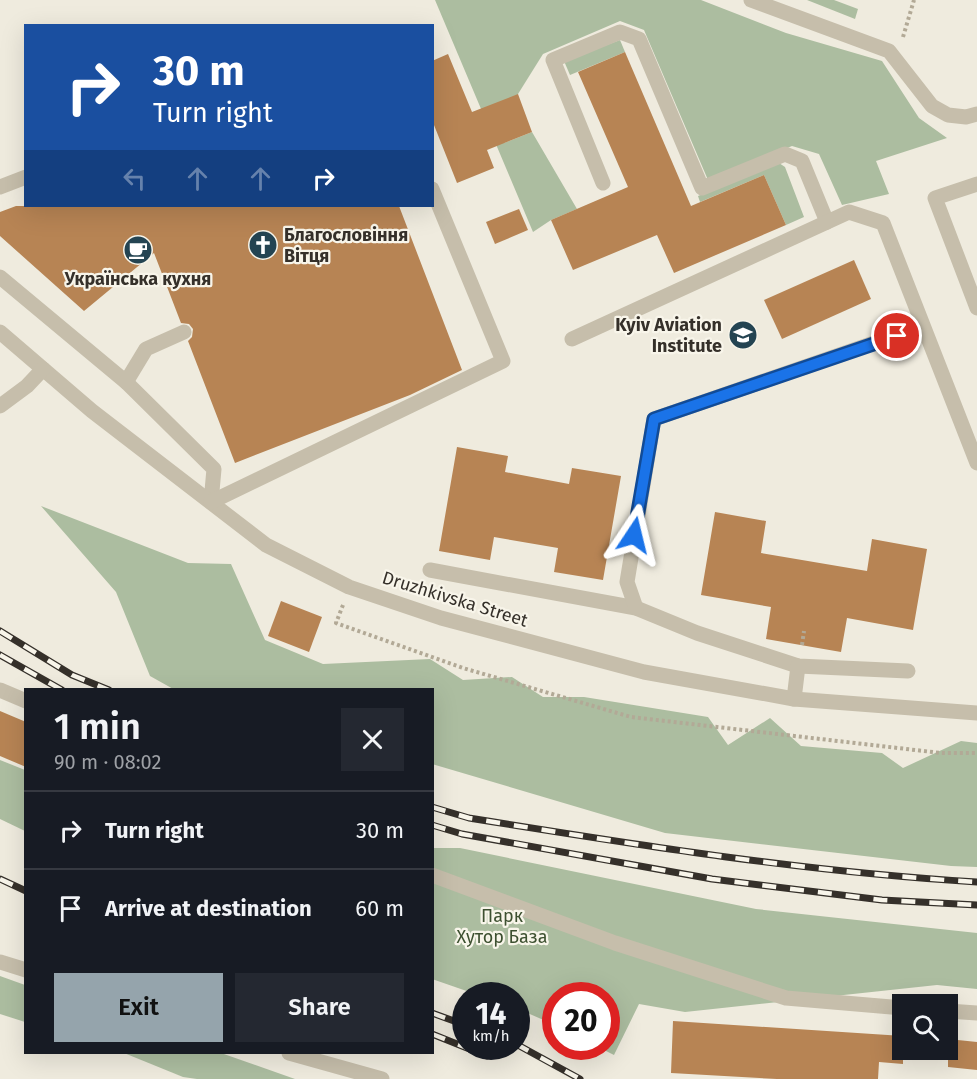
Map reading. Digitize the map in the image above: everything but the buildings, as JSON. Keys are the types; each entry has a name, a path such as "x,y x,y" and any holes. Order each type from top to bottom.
{"street":[{"path":"751,0 889,51 932,106 948,115 966,117 977,114"},
{"path":"603,183 553,60 620,32 639,39 702,188 785,154 802,161 827,222"},
{"path":"0,187 24,178"},
{"path":"977,184 935,198 977,308"},
{"path":"211,502 503,361 434,194"},
{"path":"572,339 849,212 883,222 977,463"},
{"path":"0,277 126,382 214,469 211,502"},
{"name":"Druzhkivska Street","path":"0,332 92,411 266,545 349,587 441,618 644,672 794,699 977,713"},
{"path":"126,382 146,350 184,332"},
{"path":"636,608 627,582 654,419 897,336"},
{"path":"0,406 27,386 43,369"},
{"path":"430,570 636,608 697,633 798,666 908,671"},
{"path":"794,699 798,666"},
{"path":"0,690 24,700"},
{"path":"434,876 615,943 786,998 892,1007"},
{"path":"0,962 24,969"},
{"path":"958,1012 977,1013"},
{"path":"293,1054 382,1079"}],"path":[{"path":"902,39 914,0"},
{"path":"349,587 336,623 463,668 631,717 941,753 977,753"}],"green space":[{"path":"435,0 701,0 786,33 882,61 919,118 947,138 876,161 889,194 842,205 819,154 792,146 708,180 644,30 620,21 543,54 518,94 504,143 532,132 577,209 551,220 533,232"},
{"path":"807,0 834,0 858,9 855,19"},
{"path":"620,40 625,52 570,75 564,61"},
{"path":"779,163 785,167 804,217 786,225 764,175 700,202 698,196"},
{"path":"41,506 188,563 231,564 265,640 323,664 430,659 463,680 512,677 543,697 584,697 708,717 728,745 770,718 801,746 882,753 903,768 961,741 977,743 977,867 951,866 665,833 434,765 434,688 171,688 150,676 116,592"},
{"path":"0,760 24,770 24,831 0,819"},
{"name":"Парк Хутор База","path":"434,848 460,848 756,909 977,933 977,989 937,985 685,1012 639,1004 620,1043 620,982 542,982 542,1019 530,1014 530,982 452,982 452,986 434,980"},
{"path":"0,976 24,985 24,1022 0,1014"},
{"path":"126,1054 224,1054 295,1079 197,1079 183,1077"}],"railway":[{"path":"0,631 72,675 104,688"},
{"path":"0,655 58,688"},
{"path":"434,808 469,818 722,856 849,872 977,882"},
{"path":"434,826 462,834 712,879 882,900 977,905"},
{"path":"0,879 24,890"},
{"path":"434,1014 452,1020"},
{"path":"434,1035 452,1042"},
{"path":"530,1052 580,1079"}],"place":[{"name":"Благословіння Вітця","path":"263,245"},
{"name":"Українська кухня","path":"138,250"},
{"name":"Kyiv Aviation Institute","path":"743,335"}],"route":[{"path":"634,535 654,419 897,336"}]}
